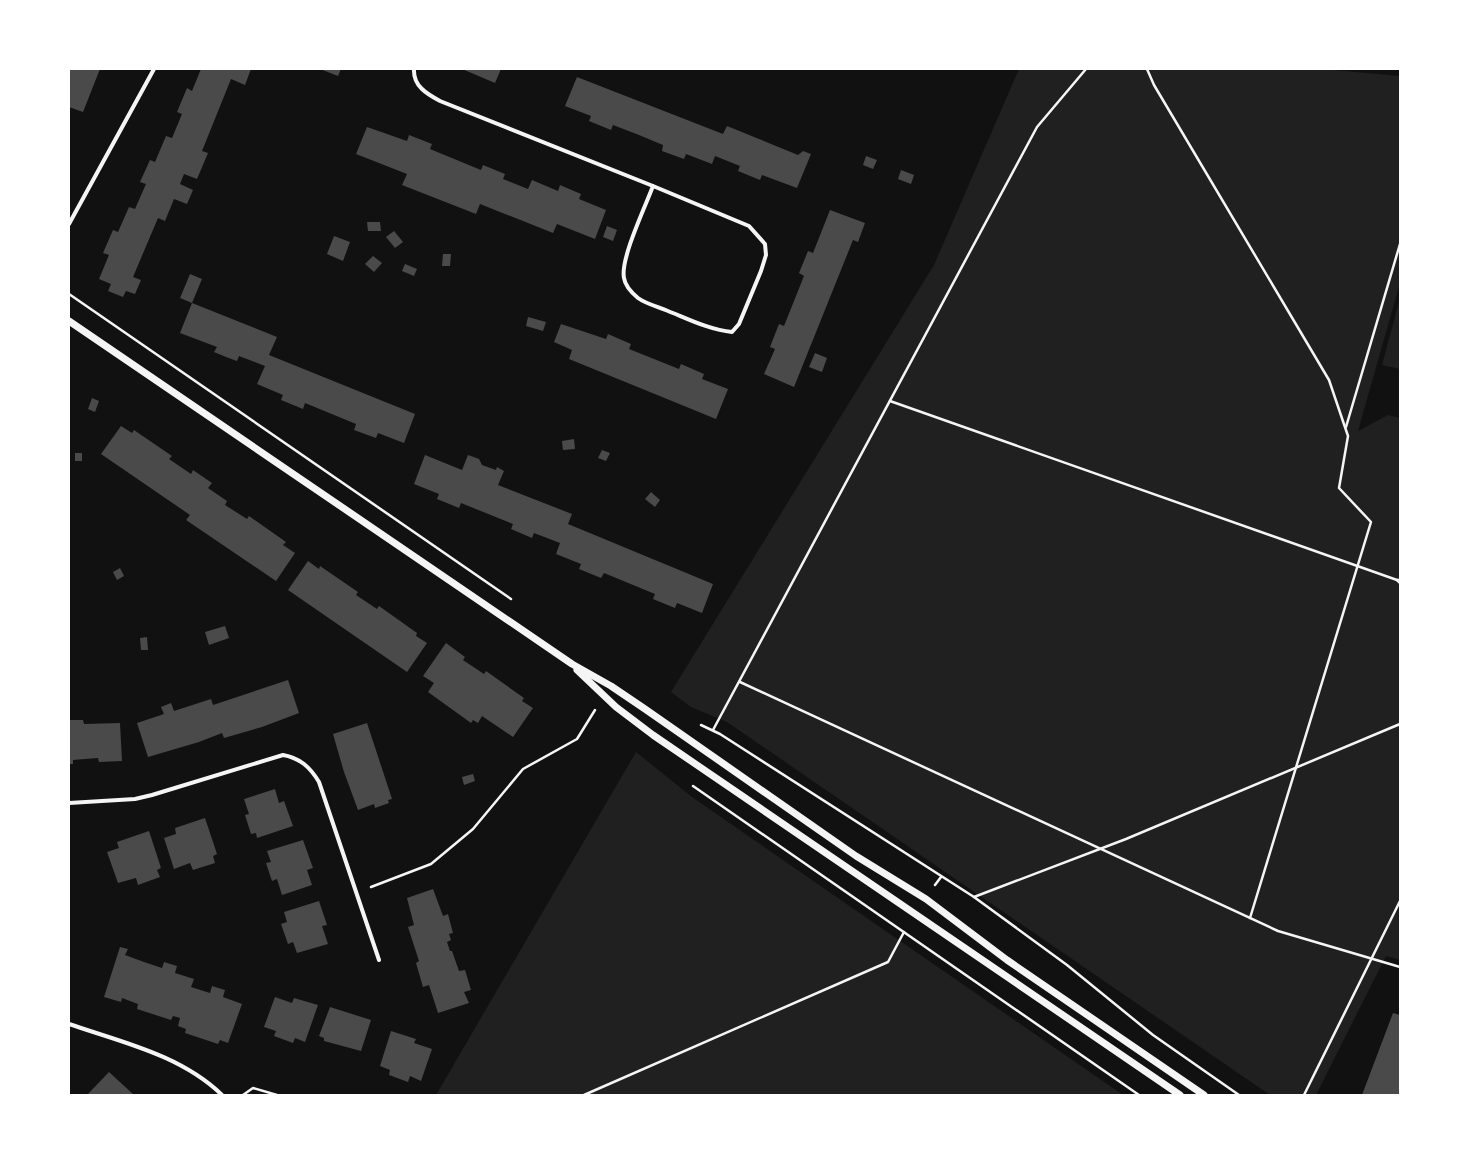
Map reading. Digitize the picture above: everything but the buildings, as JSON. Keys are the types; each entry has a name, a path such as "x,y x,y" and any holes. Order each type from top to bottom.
{"street":[{"path":"69,224 154,69"},
{"path":"414,69 417,83 421,88 440,101 653,186 749,226 765,244 766,255 739,324 732,332 723,331 700,324 638,298 624,279 624,269 628,252 653,186"},
{"path":"69,321 572,664 640,705 856,856 926,899 1007,960 1204,1095"},
{"path":"572,664 604,696 646,730 1180,1095"},
{"path":"69,802 135,799 152,796 272,757 283,755 292,756 303,762 312,770 320,782 379,960"},
{"path":"69,1024 122,1042 181,1066 202,1079 222,1095"}],"path":[{"path":"713,730 1037,127 1086,69"},
{"path":"1147,69 1154,85 1329,380 1348,436 1339,488 1371,522 1250,918"},
{"path":"1345,428 1400,244"},
{"path":"69,294 515,602"},
{"path":"890,401 1399,581"},
{"path":"740,682 1278,931 1400,967"},
{"path":"357,892 431,864 473,829 523,769 578,739 604,696"},
{"path":"700,724 713,730 974,898 1067,964 1153,1035 1239,1095"},
{"path":"974,898 1100,848 1400,724"},
{"path":"692,785 1139,1095"},
{"path":"926,899 941,877"},
{"path":"1304,1095 1400,901"},
{"path":"584,1095 888,962 915,914"},
{"path":"242,1095 253,1088 276,1095"}],"shaded area":[{"path":"1019,69 1322,69 1400,76 1400,283 1358,431 1388,415 1400,418 1400,960 1386,956 1316,1095 1270,1095 727,722 691,707 671,692 934,265"},
{"path":"1400,298 1400,369 1382,365"},
{"path":"636,752 692,797 1123,1095 436,1095"}]}
